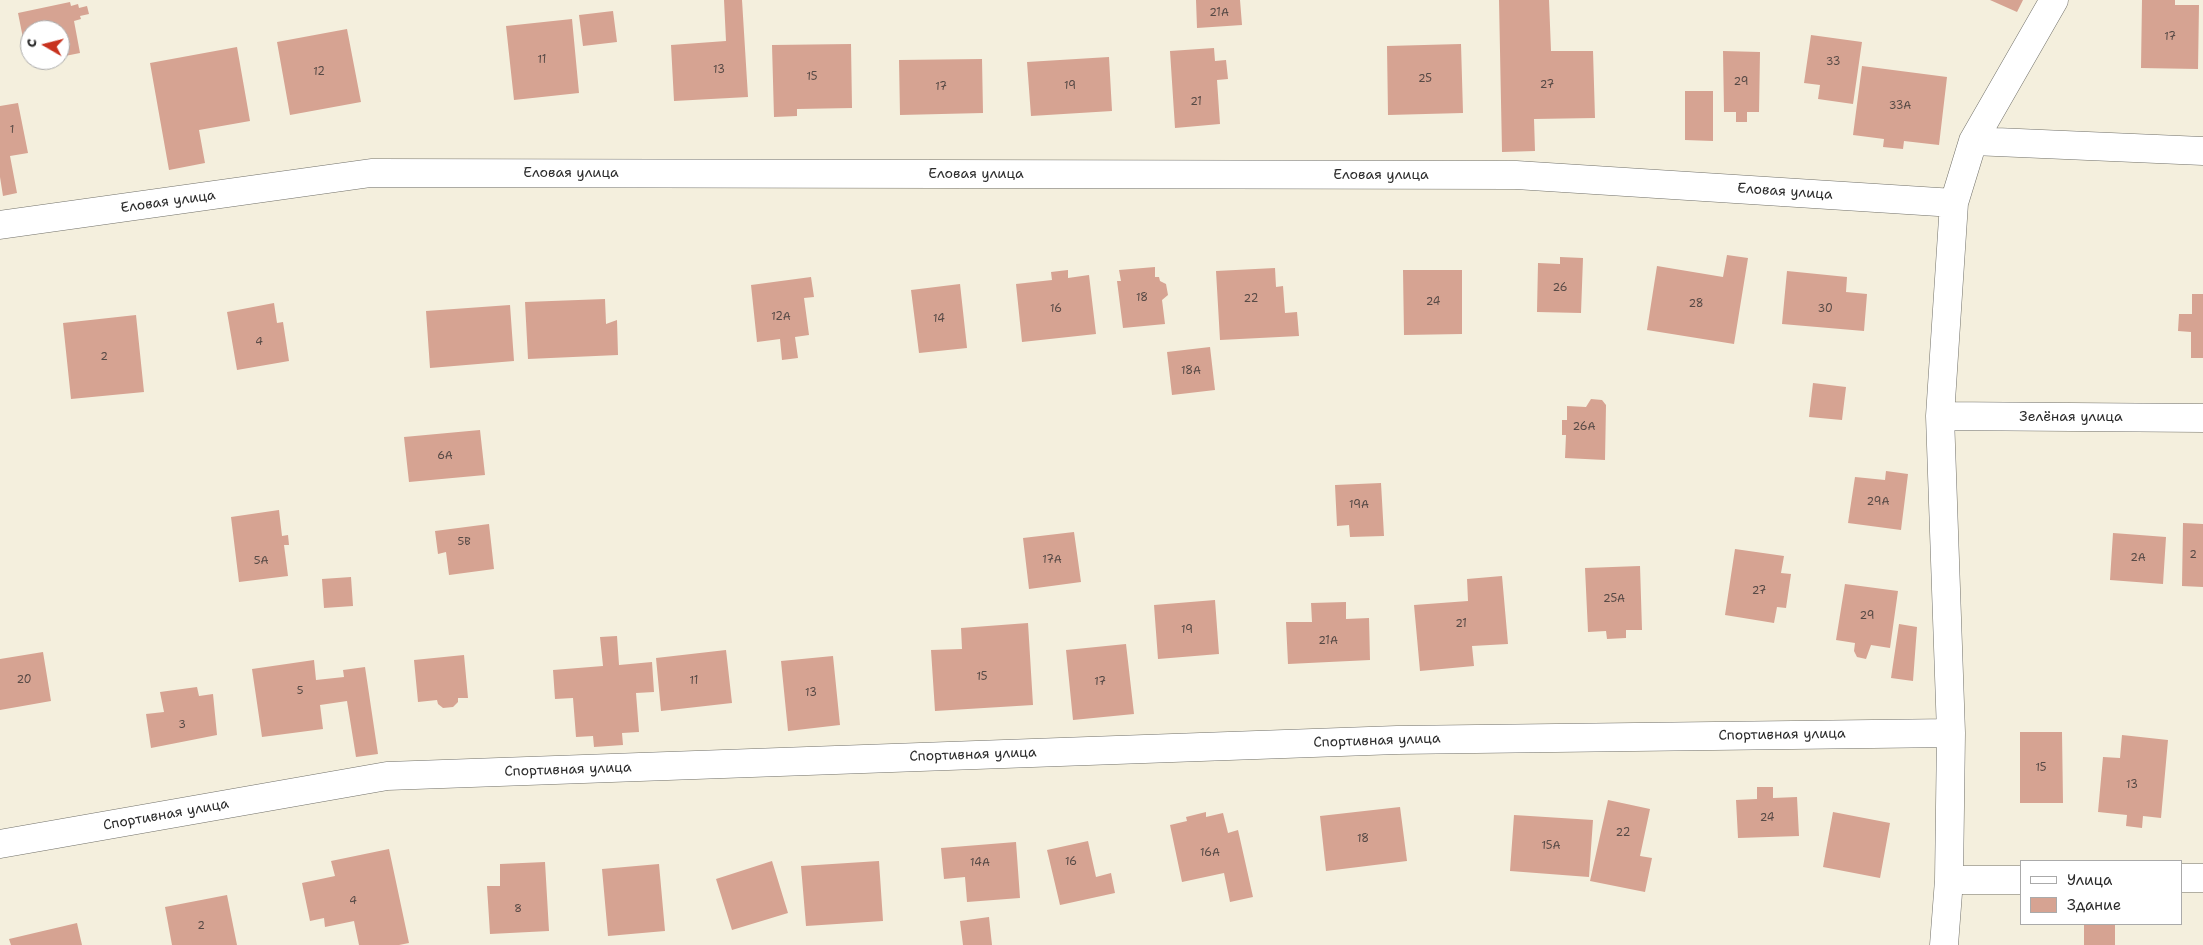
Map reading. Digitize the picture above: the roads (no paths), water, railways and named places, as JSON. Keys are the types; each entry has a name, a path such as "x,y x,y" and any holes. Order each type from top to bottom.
{"street":[{"path":"1944,945 1950,880 1951,733 1940,416 1954,203 1972,141 2054,0"},
{"path":"1972,141 2203,151"},
{"name":"Еловая улица","path":"0,225 371,173 1516,175 1954,203"},
{"name":"Зелёная улица","path":"1940,416 2203,418"},
{"name":"Спортивная улица","path":"0,844 387,776 1397,740 1951,733"},
{"path":"2183,878 2203,878"},
{"path":"1950,880 2020,880"}]}
